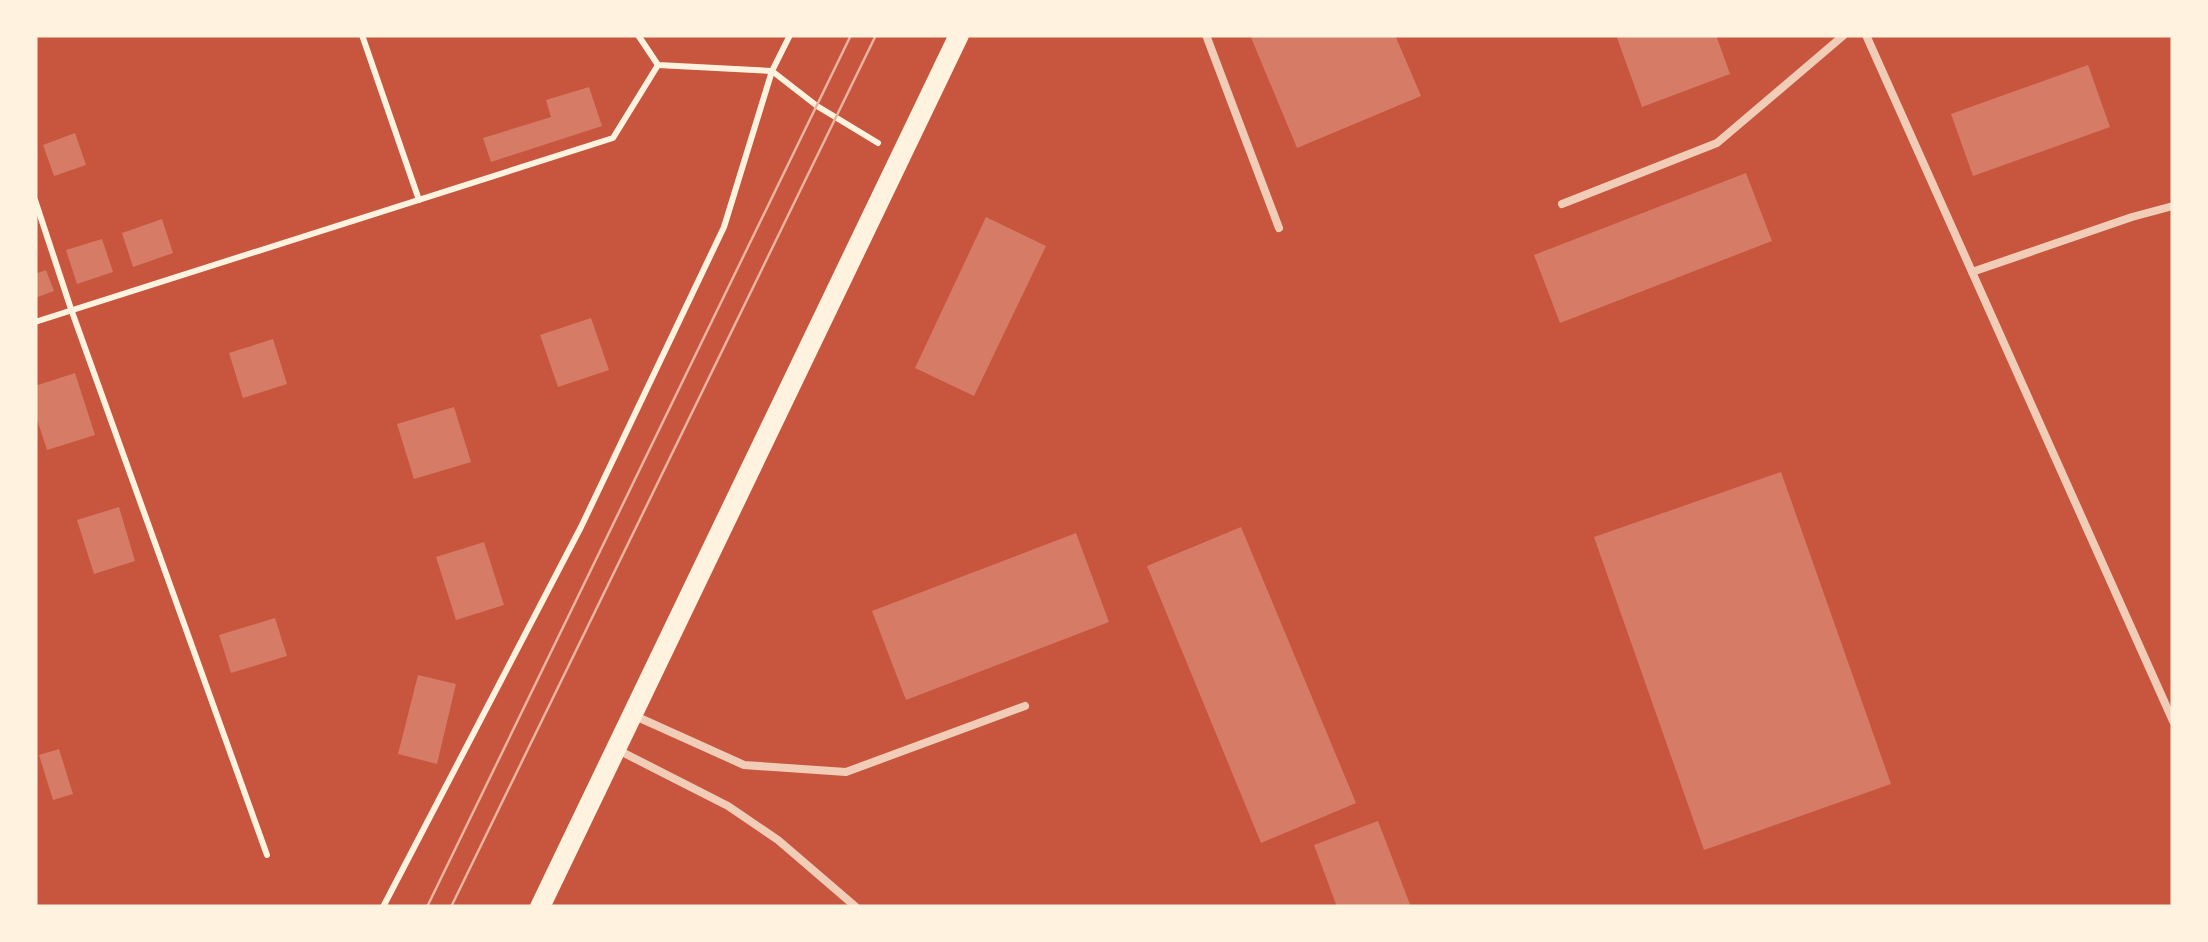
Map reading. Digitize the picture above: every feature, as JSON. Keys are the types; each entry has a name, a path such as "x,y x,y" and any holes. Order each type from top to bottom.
{"main road":[{"path":"540,907 959,35"}],"lane":[{"path":"1206,35 1279,228"},
{"path":"1562,204 1717,144 1844,35"},
{"path":"1866,35 2173,721"},
{"path":"1972,272 2173,206"},
{"path":"631,714 744,765 846,772 1025,706"},
{"path":"614,748 728,806 778,840 856,907"}],"path":[{"path":"362,35 419,200"},
{"path":"638,35 658,66"},
{"path":"383,907 581,527 724,227 772,70 790,35"},
{"path":"35,322 613,138 658,66"},
{"path":"658,66 772,70 817,106 901,156"},
{"path":"35,200 70,309 267,855"}],"building":[{"path":"1250,35 1395,35 1421,96 1297,148"},
{"path":"1616,35 1716,35 1730,74 1642,107"},
{"path":"2088,65 2110,127 1973,176 1951,114"},
{"path":"589,87 602,126 491,162 483,138 551,117 546,100"},
{"path":"75,133 86,165 54,176 43,145"},
{"path":"1746,173 1772,241 1560,323 1534,255"},
{"path":"986,217 1046,246 974,396 915,368"},
{"path":"162,219 173,253 133,267 122,233"},
{"path":"102,239 113,272 77,284 66,250"},
{"path":"46,270 54,291 35,298 35,274"},
{"path":"591,318 609,370 558,387 540,335"},
{"path":"273,339 287,384 243,398 229,353"},
{"path":"75,373 95,435 47,450 35,413 35,386"},
{"path":"454,407 471,462 414,479 397,424"},
{"path":"1781,472 1891,784 1704,850 1594,537"},
{"path":"119,507 135,561 94,574 77,520"},
{"path":"1241,527 1356,803 1261,843 1147,566"},
{"path":"1076,533 1109,622 906,700 872,611"},
{"path":"484,542 504,605 456,620 436,557"},
{"path":"275,618 287,656 231,673 219,635"},
{"path":"418,675 456,684 437,764 398,754"},
{"path":"59,749 73,794 53,800 39,755"},
{"path":"1378,821 1411,907 1337,907 1314,845"}],"tram line":[{"path":"427,907 851,35"},
{"path":"451,907 876,35"}]}
